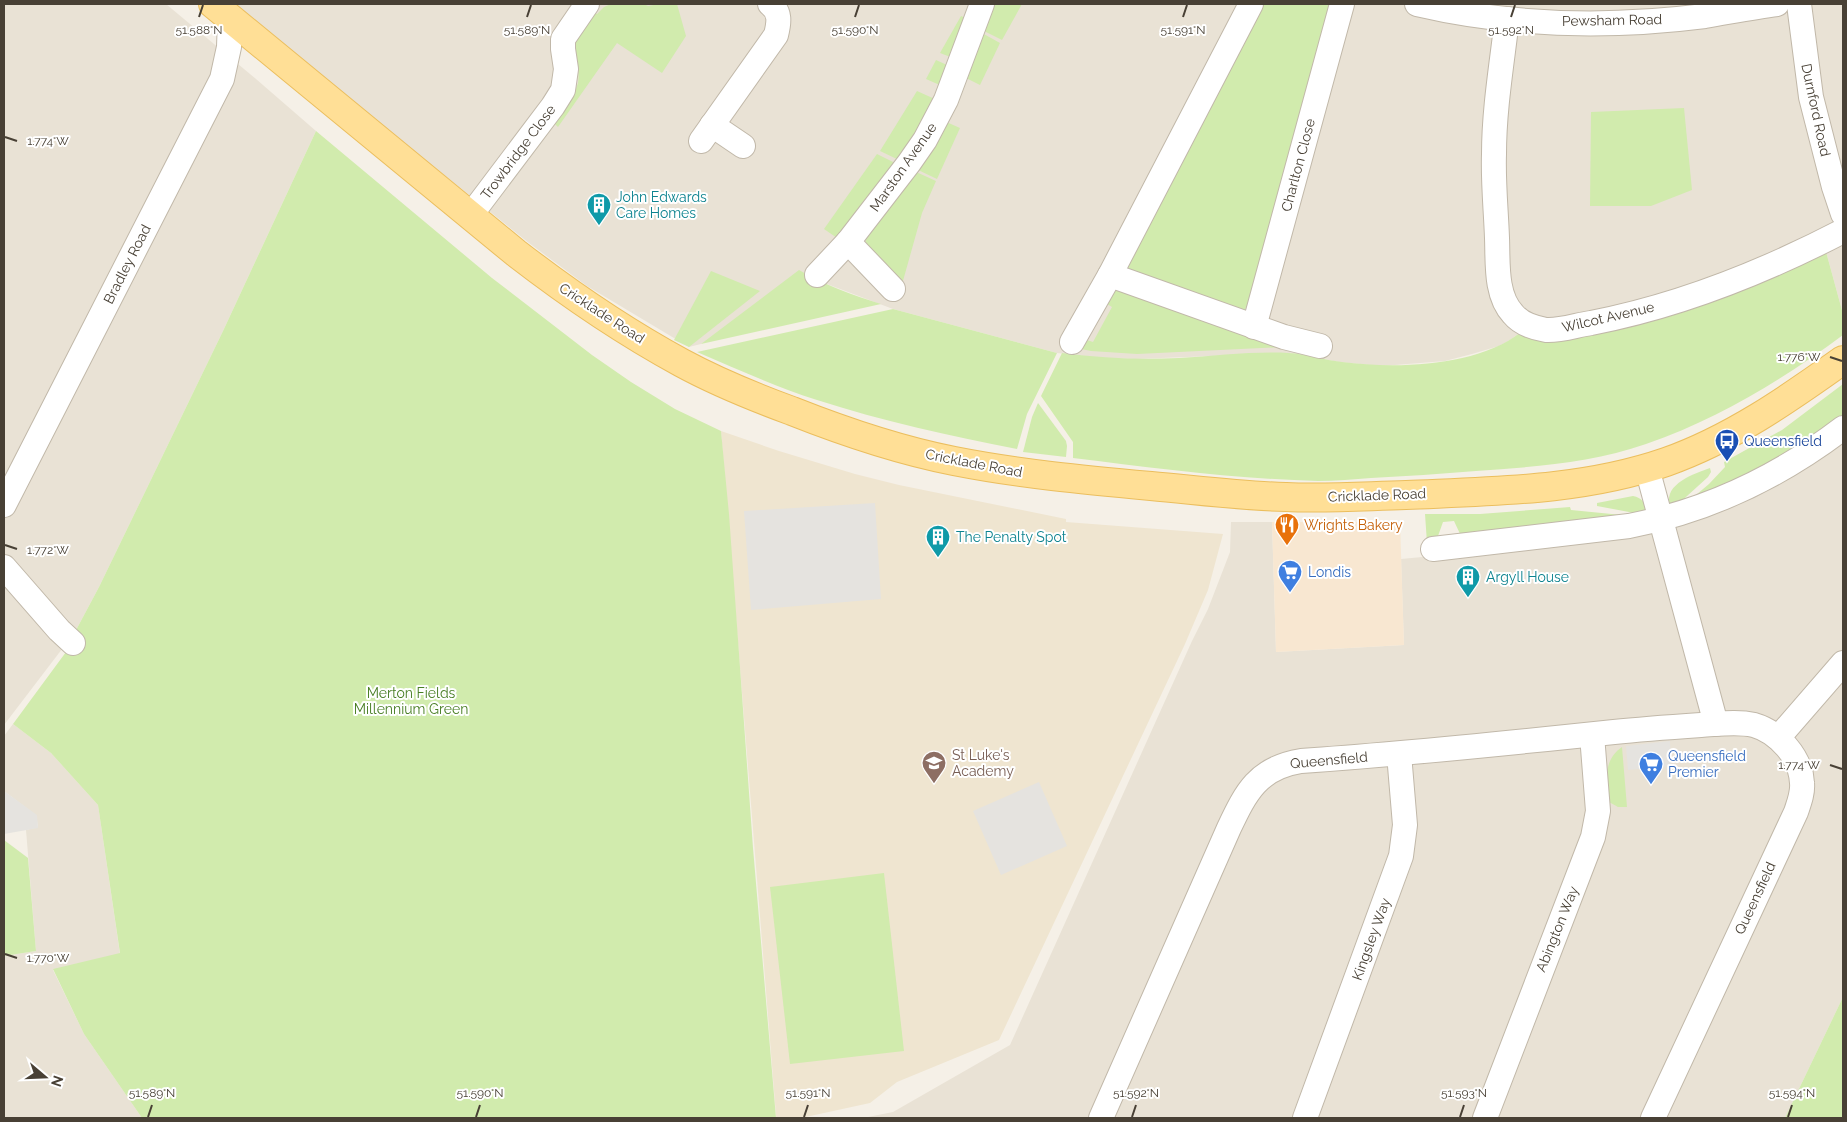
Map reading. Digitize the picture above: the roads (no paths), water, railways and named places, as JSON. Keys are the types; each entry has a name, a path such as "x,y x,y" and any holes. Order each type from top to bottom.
{"main road":[{"name":"Cricklade Road","path":"222,11 516,253 581,302 631,334 695,370 737,390 842,431 954,461 1068,478 1289,498 1521,490 1591,481 1647,468 1691,452 1748,425 1843,360"}],"street":[{"name":"Trowbridge Close","path":"470,216 563,90 566,69 563,40 587,4"},
{"path":"742,146 706,133 776,35 779,22 777,12 770,4"},
{"name":"Marston Avenue","path":"817,274 848,242 910,163 937,120 982,4"},
{"path":"1072,342 1110,275 1251,4"},
{"name":"Charlton Close","path":"1254,327 1342,4"},
{"name":"Pewsham Road","path":"1417,4 1448,11 1579,23 1637,22 1707,15 1777,4"},
{"name":"Durnford Road","path":"1799,4 1811,97 1834,187 1843,214"},
{"name":"Bradley Road","path":"4,505 222,79 229,47 222,11"},
{"name":"Wilcot Avenue","path":"1508,18 1495,134 1494,192 1499,277 1508,307 1521,321 1533,327 1548,330 1612,319 1680,299 1747,275 1788,258 1843,231"},
{"path":"848,242 863,260 893,288"},
{"path":"1110,275 1284,338 1320,346"},
{"path":"1444,541 1629,526 1661,520 1698,508 1741,489 1787,465 1843,428"},
{"path":"1647,468 1716,724"},
{"path":"4,566 58,630 73,643"},
{"path":"1778,738 1843,663"},
{"name":"Queensfield","path":"1101,1118 1244,796 1253,784 1265,774 1286,763 1399,754 1592,734 1716,724 1739,723 1755,725 1778,738 1789,750 1799,767 1802,782 1801,797 1796,812 1653,1118"},
{"name":"Abington Way","path":"1485,1118 1593,836 1598,812 1592,734"},
{"name":"Kingsley Way","path":"1305,1118 1401,856 1405,824 1399,754"}],"place":[{"name":"John Edwards Care Homes","path":"599,226"},
{"name":"Queensfield","path":"1727,462"},
{"name":"Wrights Bakery","path":"1287,546"},
{"name":"The Penalty Spot","path":"938,558"},
{"name":"Londis","path":"1290,593"},
{"name":"Argyll House","path":"1468,598"},
{"name":"St Luke's Academy","path":"934,784"},
{"name":"Queensfield Premier","path":"1651,785"}],"park label":[{"name":"Merton Fields Millennium Green","path":"411,702"}]}
